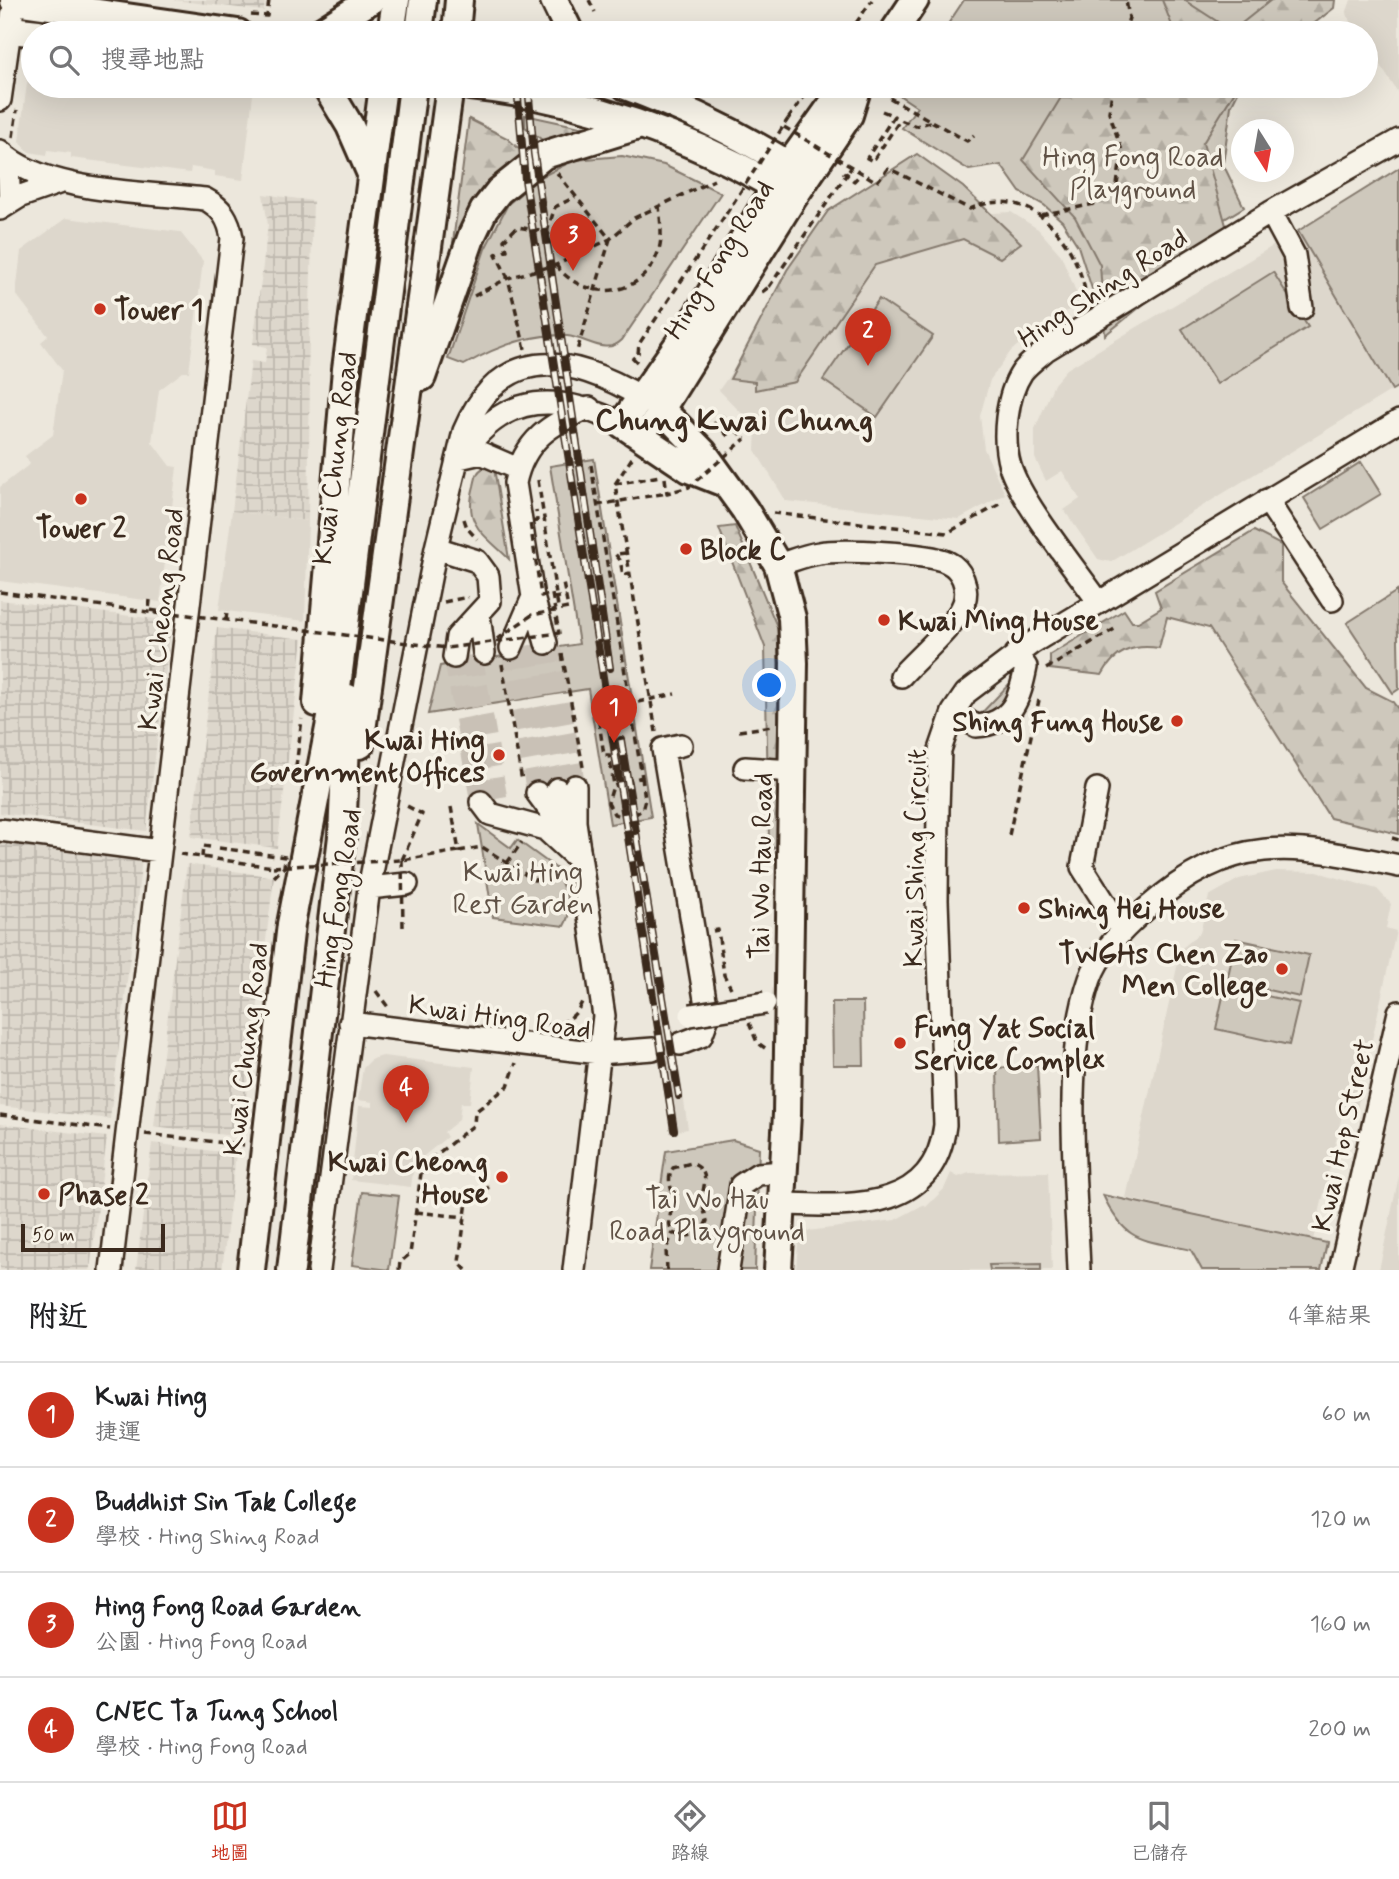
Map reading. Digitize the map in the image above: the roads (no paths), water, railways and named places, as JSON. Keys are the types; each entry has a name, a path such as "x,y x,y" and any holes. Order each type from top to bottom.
{"main road":[{"path":"338,21 371,0"},
{"path":"393,21 396,0"},
{"path":"420,21 423,0"},
{"path":"435,21 438,0"},
{"path":"457,21 459,0"},
{"path":"554,0 564,21"},
{"path":"901,21 915,0"},
{"path":"14,1 154,21"},
{"path":"10,30 21,31"},
{"path":"333,98 349,125 372,176"},
{"name":"Kwai Chung Road","path":"306,837 346,369 382,98"},
{"name":"Kwai Chung Road","path":"291,1270 342,836 369,691 412,98"},
{"name":"Kwai Chung Road","path":"388,416 426,98"},
{"name":"Kwai Chung Road","path":"251,1270 288,952 306,837 337,687 448,98"},
{"path":"546,98 641,125 791,181"},
{"path":"659,98 678,105 791,181"},
{"name":"Hing Fong Road","path":"633,438 687,332 791,181 831,106 843,98"},
{"path":"388,416 447,309 478,222 499,191 544,155 641,125"},
{"name":"Tai Wo Hau Road","path":"651,402 695,440 722,482 745,510 778,565 792,618 793,771 777,1002 783,1172 778,1270"},
{"name":"Tai Wo Hau Road","path":"633,438 690,469 722,482"}],"street":[{"path":"9,99 10,30 14,1"},
{"name":"Hing Shing Road","path":"1098,601 1032,506 1010,467 1005,439 1011,400 1022,372 1045,349 1272,212 1399,140"},
{"path":"7,151 5,205 61,182"},
{"name":"Kwai Cheong Road","path":"7,151 29,171 61,182 205,199 222,211 230,229 232,253 169,847 111,1270"},
{"path":"1272,212 1294,255 1302,308"},
{"name":"Hing Fong Road","path":"319,1270 349,1023 436,548 460,458 464,431 471,415 500,381 520,370 551,365 572,365 601,375 651,402"},
{"name":"Hing Fong Road","path":"460,458 475,436 492,420 514,409 543,401 589,408 633,438"},
{"path":"544,600 514,492 527,471 530,447 555,422 589,408"},
{"name":"Kwai Shing Circuit","path":"781,1204 845,1206 879,1201 904,1192 918,1180 934,1162 939,1149 945,1125 937,900 940,750 953,712 966,693 1016,654 1098,601 1399,421"},
{"path":"460,458 481,453 527,471"},
{"path":"1267,500 1332,600"},
{"path":"436,548 477,561 488,576 492,592 490,601 454,644 507,648"},
{"path":"778,565 818,553 846,551 938,559 954,566 964,583 966,593 961,610 901,676"},
{"path":"507,648 522,618 544,600"},
{"path":"507,648 544,600"},
{"path":"473,620 507,648"},
{"path":"953,712 976,726 1011,712 1017,704 1026,667 1016,654"},
{"path":"672,747 694,935 708,1017 701,1036 680,1044"},
{"path":"744,768 793,771"},
{"path":"559,839 554,816 563,785 575,822 603,1001 599,1053 653,1049"},
{"path":"1097,789 1082,867 1122,930"},
{"path":"502,811 545,829 581,862"},
{"path":"0,830 169,847"},
{"path":"1079,1270 1076,1058 1090,977 1122,930 1185,878 1208,864 1249,852 1283,847 1306,848 1399,866"},
{"path":"376,887 407,884"},
{"path":"691,1014 777,1002"},
{"name":"Kwai Hop Street","path":"1340,1270 1399,1012"},
{"name":"Kwai Hing Road","path":"349,1023 599,1053 573,1270"},
{"path":"728,1270 737,1196 741,1185 752,1177 783,1172"}],"tunnel":[{"path":"546,643 551,652 575,786"},
{"path":"531,645 557,789"},
{"path":"511,648 537,793"},
{"path":"472,655 497,799"},
{"path":"454,657 481,802"}],"railway":[{"path":"518,98 525,180 674,1130"},
{"path":"529,98 534,154 610,668"},
{"path":"621,740 679,1096"}],"place":[{"name":"Hing Fong Road Garden","path":"573,271"},
{"name":"Tower 1","path":"100,309"},
{"name":"Buddhist Sin Tak College","path":"868,366"},
{"name":"Tower 2","path":"81,499"},
{"name":"Block C","path":"686,549"},
{"name":"Kwai Ming House","path":"884,620"},
{"name":"Shing Fung House","path":"1177,721"},
{"name":"Kwai Hing","path":"614,743"},
{"name":"Kwai Hing Government Offices","path":"499,755"},
{"name":"Shing Hei House","path":"1024,908"},
{"name":"TWGHs Chen Zao Men College","path":"1282,969"},
{"name":"Fung Yat Social Service Complex","path":"900,1043"},
{"name":"CNEC Ta Tung School","path":"406,1123"},
{"name":"Kwai Cheong House","path":"502,1177"},
{"name":"Phase 2","path":"44,1194"}],"district":[{"name":"Chung Kwai Chung","path":"734,419"}],"park label":[{"name":"Hing Fong Road Playground","path":"1133,172"},
{"name":"Kwai Hing Rest Garden","path":"523,887"},
{"name":"Tai Wo Hau Road Playground","path":"707,1214"}]}
